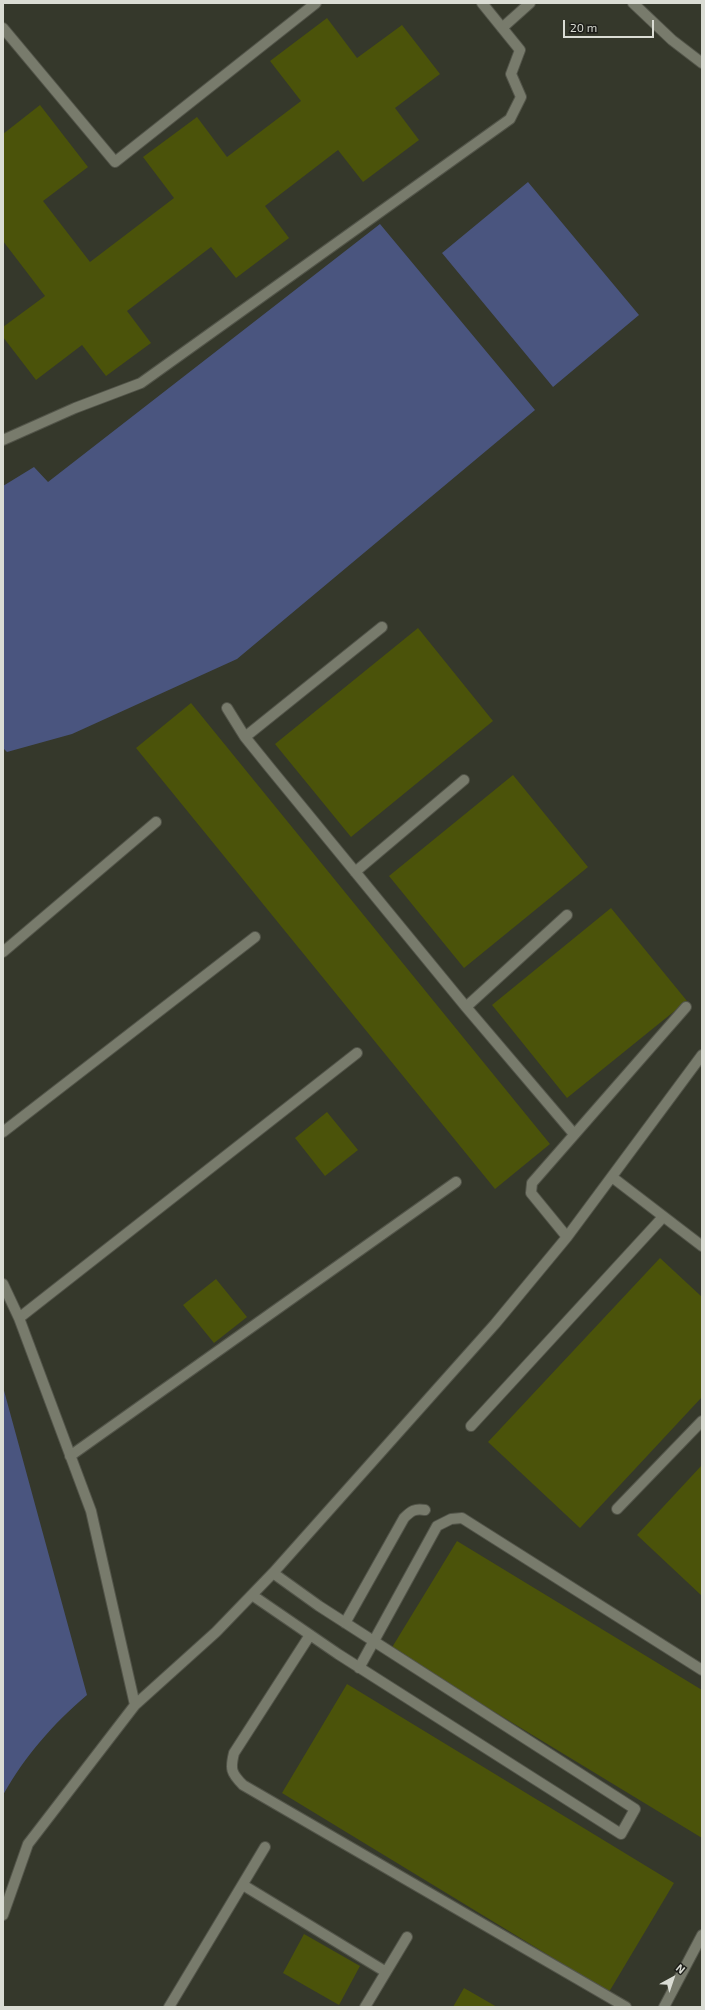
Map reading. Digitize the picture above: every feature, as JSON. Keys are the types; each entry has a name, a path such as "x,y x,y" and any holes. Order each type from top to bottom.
{"street":[{"path":"3,28 115,162 316,3"},
{"path":"3,440 75,408 141,383 510,119 521,97 511,74 520,50 482,3"},
{"path":"502,28 530,3"},
{"path":"633,3 672,40 702,63"},
{"path":"245,737 382,627"},
{"path":"227,708 245,737 466,1007 574,1134"},
{"path":"356,872 464,780"},
{"path":"3,952 156,822"},
{"path":"466,1007 567,915"},
{"path":"3,1132 255,936"},
{"path":"567,1237 531,1193 531,1187 574,1134 686,1007"},
{"path":"19,1318 358,1053"},
{"path":"3,1915 28,1844 135,1705 216,1632 252,1596 495,1324 567,1237 702,1055"},
{"path":"612,1177 702,1246"},
{"path":"70,1456 456,1182"},
{"path":"471,1426 663,1217"},
{"path":"3,1284 19,1318 91,1511 135,1705"},
{"path":"617,1509 702,1422"},
{"path":"345,1622 404,1518 410,1511 417,1508 425,1510"},
{"path":"359,1668 437,1526 451,1520 462,1518 702,1670"},
{"path":"252,1596 359,1668 621,1834 635,1809 319,1606 273,1573"},
{"path":"310,1635 234,1753 231,1766 234,1776 243,1785 626,2007"},
{"path":"169,2007 265,1847"},
{"path":"243,1885 386,1972"},
{"path":"664,2007 702,1935"},
{"path":"365,2007 407,1937"}],"shaded area":[{"path":"528,182 639,315 553,387 442,253"},
{"path":"380,224 535,410 237,659 72,734 7,752 3,748 3,486 34,467 48,482"},
{"path":"3,1387 87,1695 62,1718 40,1742 30,1754 3,1795"}],"building":[{"path":"327,18 357,58 402,25 440,74 395,108 419,140 363,182 338,150 265,206 289,238 236,278 211,247 127,311 151,343 106,376 82,345 36,380 3,337 3,327 45,296 3,241 3,134 40,105 88,167 43,201 90,262 174,198 143,157 197,117 227,157 301,101 270,61"},
{"path":"418,628 493,721 351,837 275,744"},
{"path":"191,703 550,1144 495,1189 136,748"},
{"path":"513,775 588,867 464,968 389,876"},
{"path":"611,908 687,1001 567,1098 492,1005"},
{"path":"327,1112 358,1150 325,1176 295,1138"},
{"path":"660,1258 702,1297 702,1397 580,1528 488,1442"},
{"path":"216,1279 247,1317 214,1343 183,1305"},
{"path":"702,1465 702,1596 637,1535"},
{"path":"457,1541 702,1690 702,1838 391,1649"},
{"path":"347,1684 674,1883 609,1992 282,1793"},
{"path":"304,1934 360,1966 339,2005 283,1973"},
{"path":"464,1988 497,2007 453,2007"}]}
